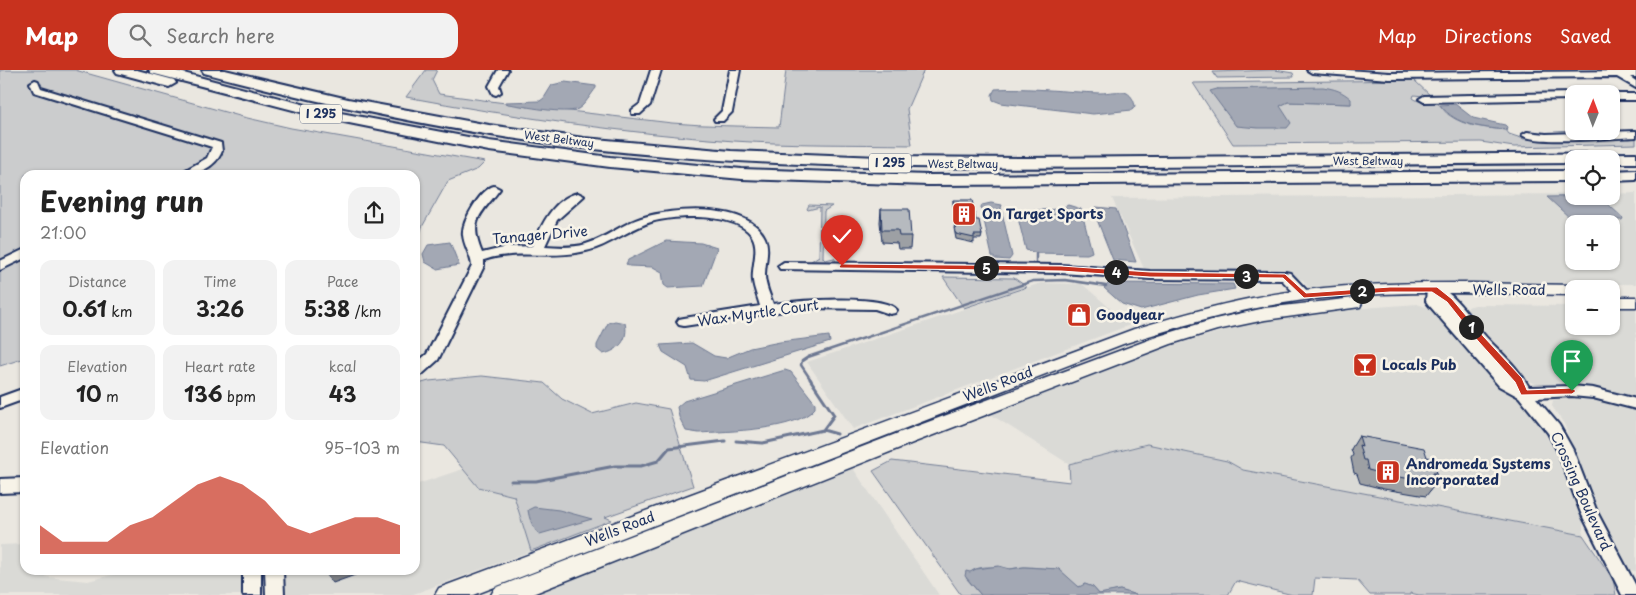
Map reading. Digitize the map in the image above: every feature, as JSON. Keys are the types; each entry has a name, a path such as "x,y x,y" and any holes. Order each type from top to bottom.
{"highway":[{"path":"122,70 216,96 324,121 417,138 489,146"},
{"name":"West Beltway","path":"156,70 324,114 489,146 610,162 742,174 938,180 1565,176"},
{"name":"West Beltway","path":"209,70 336,102 440,122 583,143 749,158 954,164 1565,158"},
{"path":"247,70 359,97 493,121 624,138 750,148 934,155 1501,155 1565,157"},
{"name":"West Beltway","path":"1620,158 1636,158"},
{"path":"1620,176 1636,175"}],"main road":[{"name":"Wells Road","path":"447,595 1117,340 1204,314 1304,296 1390,289 1439,297 1565,301"},
{"name":"Wells Road","path":"503,595 1126,353 1215,325 1266,314 1354,303 1565,290"},
{"path":"1620,290 1636,290"},
{"path":"1620,302 1636,302"},
{"path":"994,404 1006,392 1046,376 1050,365"}],"street":[{"path":"496,92 494,86 503,70"},
{"path":"636,112 645,105 656,70"},
{"path":"719,118 727,112 735,70"},
{"path":"1312,70 1374,76 1459,73 1636,74"},
{"path":"1619,74 1636,85"},
{"path":"36,83 37,90 217,145 218,151 215,158 192,170"},
{"path":"1424,99 1565,96"},
{"path":"1620,97 1636,97"},
{"path":"1527,135 1546,137 1636,134"},
{"path":"420,368 433,357 478,266 478,258 469,236 469,230 481,204 494,189"},
{"path":"537,250 550,219 559,208 578,196"},
{"name":"Tanager Drive","path":"478,258 504,251 567,250 589,247 658,217 682,214 732,219 751,228 760,240 759,278 768,309"},
{"path":"0,266 20,256"},
{"path":"784,266 1061,269 1150,275 1285,276 1304,296"},
{"name":"Crossing Boulevard","path":"1439,297 1519,380 1524,393 1541,412 1565,450 1589,513 1631,595"},
{"name":"Wax Myrtle Court","path":"684,322 815,303 878,305 890,310"},
{"path":"1524,393 1563,391 1593,393 1636,404"},
{"path":"0,403 20,394"},
{"path":"0,486 20,485"},
{"path":"252,575 252,595"},
{"path":"274,575 275,595"}],"shaded area":[{"path":"0,70 75,70 243,117 291,128 485,162 478,169 448,181 422,227 420,235 420,170 20,170 20,360 0,366"},
{"path":"426,70 437,70 432,80 439,94 672,123 779,127 786,70 924,70 907,109 912,145 778,143 693,138 569,124 406,97"},
{"path":"1275,70 1293,73 1294,77 1217,78 1213,72"},
{"path":"1414,80 1432,97 1414,95 1413,98 1416,100 1435,102 1449,115 1462,122 1484,128 1506,130 1509,134 1524,139 1620,140 1620,138 1636,138 1636,144 1514,147 1481,142 1233,144 1193,83","holes":["1217,89 1350,99 1351,104 1288,102 1279,106"]},
{"path":"565,82 596,86 596,88 583,105 572,111 544,110 505,102 540,101 552,85"},
{"path":"1323,87 1345,94 1351,99 1351,104 1288,102 1280,106 1291,123 1287,128 1236,126 1210,91 1217,89"},
{"path":"995,89 1121,92 1127,93 1130,96 1135,106 1132,110 1093,114 1001,103 993,100 992,95"},
{"path":"1455,104 1473,118 1505,125 1507,127 1506,130 1478,126 1461,121 1440,105"},
{"path":"1636,193 1636,284 1620,284 1620,280 1565,280 1565,284 1374,285 1309,289 1303,280 1266,273 1145,271 1112,198 1565,194 1565,205 1620,205 1620,194"},
{"path":"1547,197 1565,197 1565,205 1609,205 1620,215 1567,215"},
{"path":"991,203 1002,205 1001,208 1012,256 1009,260 996,259 992,256 981,207"},
{"path":"809,205 832,206 824,211 823,258 825,260 834,258 836,261 834,263 813,263 811,261 819,256 820,207 808,210"},
{"path":"1068,205 1081,209 1092,252 1087,254 1037,253 1026,250 1018,218 1020,211 1060,209"},
{"path":"1096,207 1116,209 1136,262 1113,260 1094,212"},
{"path":"666,241 701,243 717,248 703,286 668,288 664,285 662,272 653,267 629,266 626,264 628,260"},
{"path":"450,242 459,265 437,269 425,262 423,254 428,245"},
{"path":"943,277 1014,278 1027,287 964,308"},
{"path":"1041,283 1082,284 1130,325 853,429 807,362"},
{"path":"1109,283 1233,284 1235,289 1198,295 1141,310 1122,304 1104,288"},
{"path":"1417,304 1435,310 1542,424 1558,449 1583,515 1583,535 1243,470 1227,461 1147,444 1069,464 990,414 1159,349 1259,321 1324,311"},
{"path":"1475,305 1565,306 1565,335 1620,335 1620,306 1636,306 1636,399 1585,386 1536,384 1525,379 1498,353 1467,314 1468,307"},
{"path":"615,321 625,323 626,334 618,347 603,354 597,349 597,345 608,323"},
{"path":"829,336 830,342 704,381 691,380 687,367 663,352 660,345 692,343 714,356 726,358 750,348"},
{"path":"785,370 791,372 815,403 815,408 806,416 761,428 699,433 686,431 679,417 677,407 684,401"},
{"path":"482,376 544,383 562,399 592,414 636,403 669,409 693,486 605,517 612,520 531,551 514,496 478,487 444,446 420,443 420,384"},
{"path":"1581,395 1636,409 1636,571 1626,570 1601,523 1564,424 1552,406 1553,400"},
{"path":"1147,444 1227,461 1243,470 1583,535 1613,579 1616,595 1419,595 1410,593 1410,595 1370,595 1357,580 1315,578 1313,595 1293,595 1236,581 1228,595 1136,595 1120,590 1099,594 1093,587 1084,584 1082,587 1076,586 1059,569 985,567 974,570 966,578 981,595 961,595 873,471 892,461 1070,482 1069,464"},
{"path":"852,467 939,595 525,595"},
{"path":"463,469 478,487 514,496 531,551 411,595 280,595 278,575 420,575 420,483"},
{"path":"534,507 559,510 592,519 540,534 533,527 530,520 528,510"},
{"path":"20,544 20,575 47,575 46,577 88,581 111,575 245,575 244,595 0,595 0,545"},
{"path":"999,566 1010,569 1024,567 1059,569 1079,587 1085,584 1093,587 1099,594 1120,590 1136,595 981,595 965,576 966,571 970,572 976,569"}],"building":[{"name":"On Target Sports","path":"953,200 972,200 976,220 979,220 982,235 974,235 974,238 956,234 955,224 957,224"},
{"path":"881,209 909,209 911,236 899,236 898,230 882,230"},
{"path":"1359,436 1424,448 1427,457 1432,458 1437,473 1433,473 1436,483 1368,470 1366,460 1363,460 1359,445 1362,446"}],"waterway":[{"path":"1036,253 1036,263"},
{"path":"811,380 801,365 802,361 808,357 1033,281 1065,280 1106,286"},
{"path":"810,379 834,415 823,430"},
{"path":"736,441 763,443 823,430"},
{"path":"823,430 837,434"},
{"path":"511,481 536,481 615,466 641,466 658,461 669,448 725,441"}],"place":[{"name":"On Target Sports","path":"964,214"},
{"name":"Goodyear","path":"1079,315"},
{"name":"Locals Pub","path":"1365,365"},
{"name":"Andromeda Systems Incorporated","path":"1388,472"}],"route":[{"path":"842,266 1061,269 1150,275 1285,276 1304,296 1390,289 1434,289 1450,301 1481,339 1519,380 1524,393 1572,391"}]}
